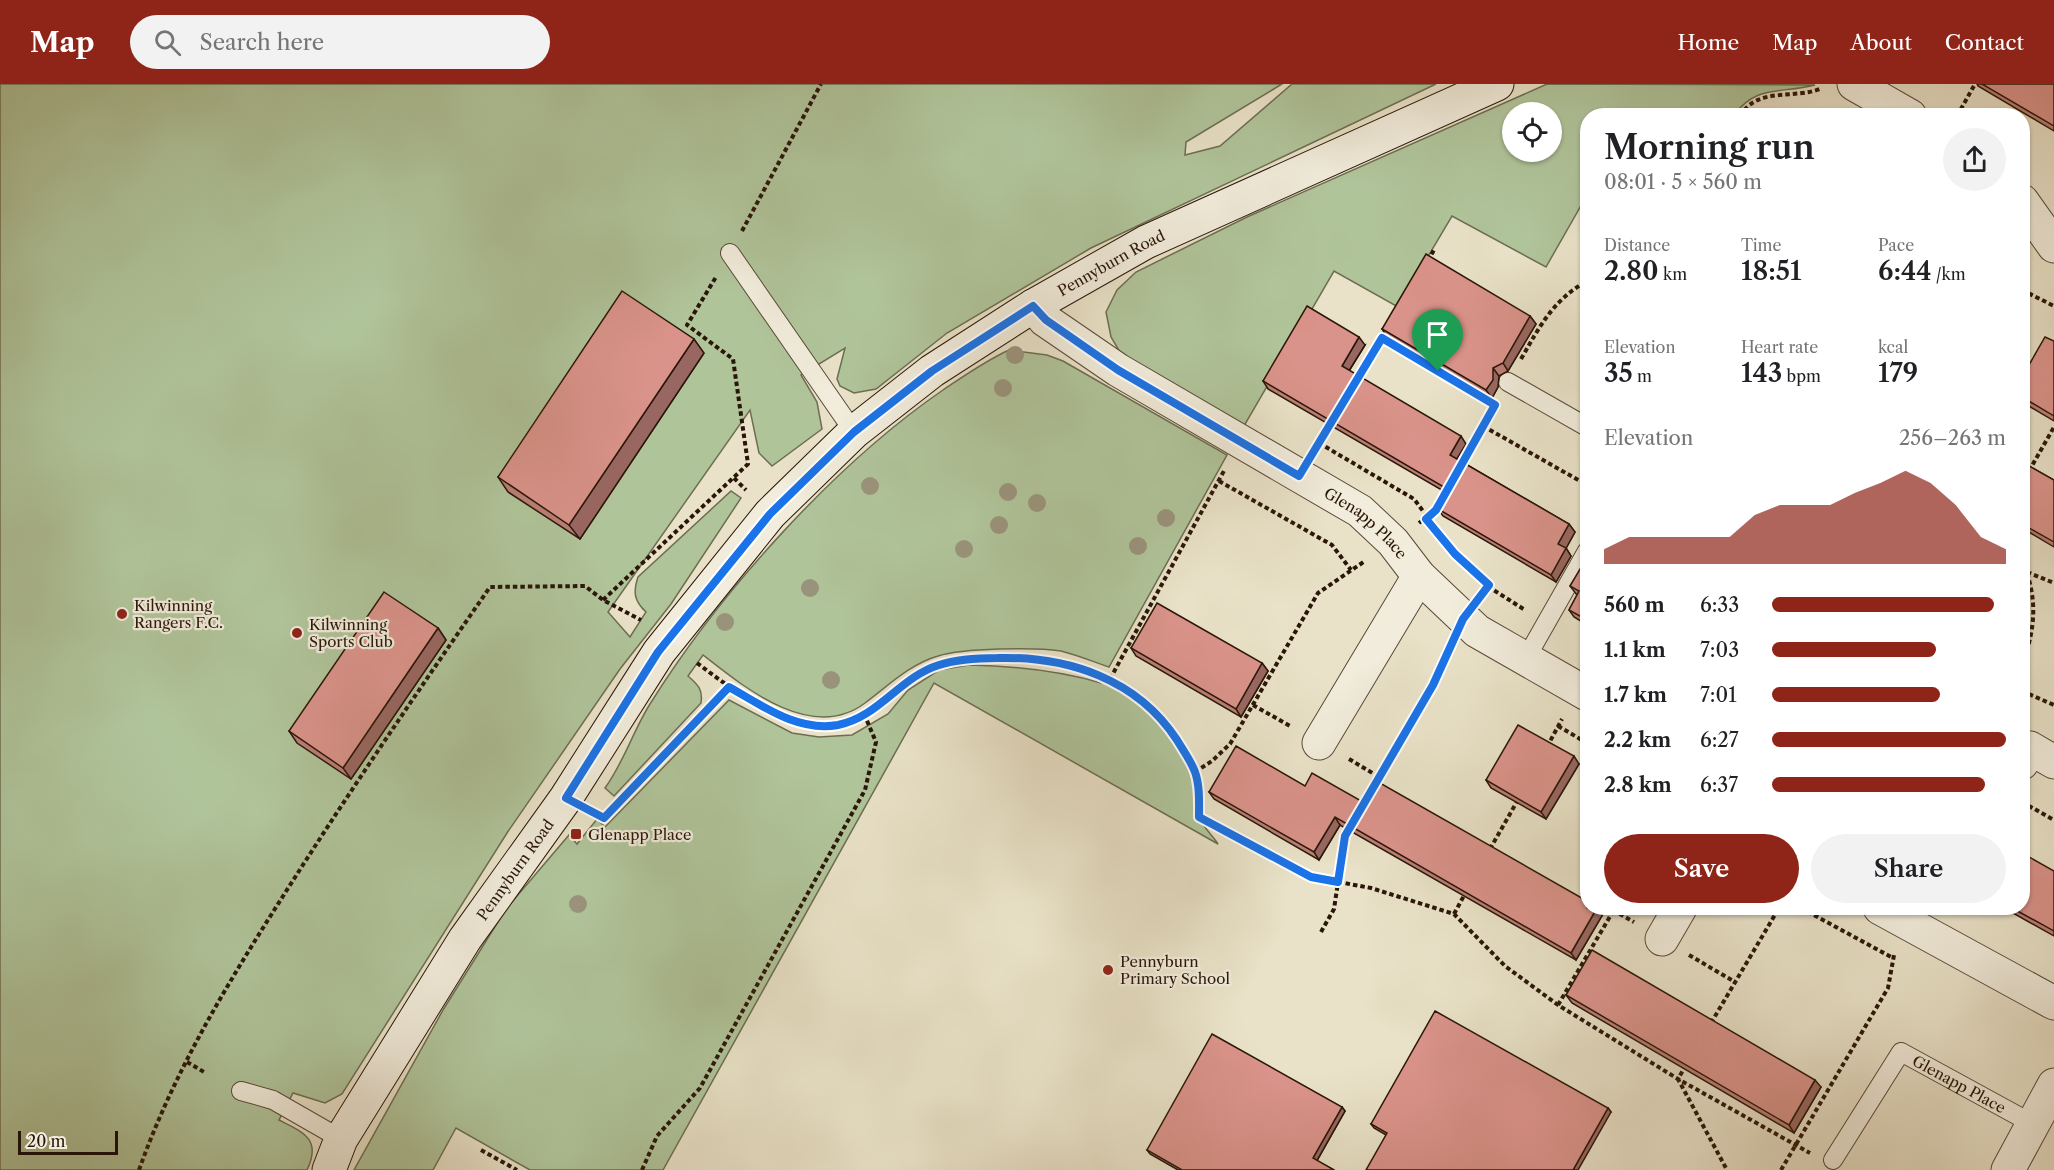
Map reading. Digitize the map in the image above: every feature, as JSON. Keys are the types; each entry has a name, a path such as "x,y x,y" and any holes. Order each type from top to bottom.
{"street":[{"name":"Pennyburn Road","path":"329,1170 341,1139 465,939 566,798 658,652 770,514 854,432 932,371 1033,306 1146,242 1497,84"},
{"path":"1854,84 1896,108"},
{"path":"2030,212 2054,246"},
{"name":"Glenapp Place","path":"1033,306 1046,320 1118,370 1403,534 1419,576 1476,631 1580,690"},
{"path":"1319,742 1419,576"},
{"path":"2030,748 2054,762"},
{"path":"1662,939 1676,915"},
{"path":"1913,917 2054,1004"},
{"path":"2008,1170 2054,1085"}],"lane":[{"path":"730,253 854,432"},
{"path":"1508,382 1580,423"},
{"path":"1526,660 1580,563"},
{"name":"Glenapp Place","path":"1833,1160 1901,1052 2033,1124"},
{"path":"241,1091 273,1100 341,1139"}],"path":[{"path":"603,600 748,464 733,359 687,325 730,253 822,84"},
{"path":"1747,108 1752,102 1764,97 1814,92 1827,84"},
{"path":"1962,108 1975,84"},
{"path":"1423,268 1435,248"},
{"path":"1457,473 1543,320 1567,292 1580,285"},
{"path":"2030,294 2054,306"},
{"path":"1353,386 1388,328"},
{"path":"1382,338 1495,405"},
{"path":"1299,476 1336,414"},
{"path":"1483,426 1580,481"},
{"path":"2030,469 2054,427"},
{"path":"1110,679 1240,442"},
{"path":"1319,443 1401,489 1414,499 1426,519 1455,554 1489,585 1546,624"},
{"path":"1219,481 1332,545 1352,570"},
{"path":"1195,772 1212,761 1230,744 1318,593 1426,519 1436,510 1452,482"},
{"path":"2030,573 2054,583"},
{"path":"2030,584 2035,604 2030,645"},
{"path":"1374,787 1433,685 1463,619 1489,585"},
{"path":"139,1170 150,1141 220,995 341,804 490,587 585,586 603,600 641,620"},
{"path":"697,663 729,687 785,718 807,725 838,725 865,716 915,676 936,666 961,659 1017,657 1065,663 1110,679 1164,720 1195,772 1199,817 1311,877 1371,888 1454,914 1505,966 1558,1005 1678,1079 1796,1146 1811,1154 1833,1160"},
{"path":"566,798 604,818 729,687"},
{"path":"2030,694 2054,705"},
{"path":"1541,757 1558,726 1580,696"},
{"path":"642,1170 657,1136 700,1088 866,790 876,742 865,716"},
{"path":"1558,726 1580,739"},
{"path":"1489,851 1524,789"},
{"path":"2030,806 2054,820"},
{"path":"1321,932 1334,909 1345,836 1351,826"},
{"path":"1454,914 1472,882"},
{"path":"1558,1005 1611,915"},
{"path":"1707,1030 1775,915"},
{"path":"1814,915 1893,958"},
{"path":"1781,1170 1888,988 1893,958 1913,917"},
{"path":"1678,1079 1689,1060"},
{"path":"187,1062 204,1072"},
{"path":"1678,1079 1727,1170"},
{"path":"482,1150 517,1170"}],"green space":[{"name":"Kilwinning Sports Club","path":"0,84 1282,84 1186,142 1185,155 1220,146 1292,84 1436,84 1091,248 947,333 876,389 854,393 840,386 837,379 845,348 801,375 817,402 822,429 772,466 759,453 750,410 608,612 630,637 646,612 636,596 635,587 638,577 731,491 741,498 671,604 620,669 507,833 342,1094 325,1103 293,1093 279,1120 308,1138 312,1151 307,1170 0,1170"},
{"path":"1547,84 1815,85 1761,94 1740,108 1580,108 1580,207 1546,267 1452,216 1398,307 1334,271 1244,426 1124,359 1111,337 1106,312 1117,290 1136,272 1247,217 1502,104 1502,162 1562,162 1562,102 1506,102"},
{"path":"1009,350 1047,355 1063,361 1227,455 1109,667 1061,651 999,649 949,653 918,664 865,703 845,714 823,717 802,714 780,706 739,682 703,655 688,676 699,688 701,703 614,796 605,788 618,768 644,714 678,661 710,618 782,533 861,455 902,420 967,374"},
{"path":"969,665 1036,670 1101,683 1104,676 1132,695 1169,728 1188,755 1195,771 1199,817 1218,844 934,683 663,1170 530,1170 456,1128 433,1170 354,1170 443,1010 506,909 569,835 577,844 597,819 605,827 729,700 792,733 819,737 852,735 888,714 908,690 939,670"}],"building":[{"path":"1982,84 2054,84 2054,126 2030,112 2030,108 2023,108"},
{"path":"1426,254 1530,316 1503,363 1493,368 1493,380 1486,390 1382,329"},
{"path":"622,291 694,339 569,525 498,477"},
{"path":"1307,306 1359,337 1342,366 1461,436 1450,455 1569,524 1558,544 1566,548 1551,575 1438,509 1449,490 1263,381"},
{"path":"2045,337 2054,341 2054,416 2030,402 2030,363"},
{"path":"2030,466 2054,480 2054,542 2030,528"},
{"path":"1580,569 1580,616 1569,610 1579,591 1570,586"},
{"path":"384,592 438,628 343,768 289,731"},
{"path":"1157,603 1262,663 1236,709 1131,648"},
{"path":"1518,725 1574,756 1541,812 1486,780"},
{"path":"1236,746 1305,786 1312,773 1361,801 1373,779 1580,897 1580,915 1593,915 1571,953 1335,817 1314,852 1209,792"},
{"path":"2030,858 2054,871 2054,931 2025,915 2030,915"},
{"path":"1592,950 1815,1080 1789,1125 1566,995"},
{"path":"1435,1011 1608,1108 1573,1170 1366,1170 1387,1133 1371,1124"},
{"path":"1212,1034 1342,1107 1313,1158 1334,1170 1182,1170 1147,1150"}],"place":[{"name":"Kilwinning Rangers F.C.","path":"122,614"},
{"name":"Kilwinning Sports Club","path":"297,633"},
{"name":"Glenapp Place","path":"576,834"},
{"name":"Pennyburn Primary School","path":"1108,970"}],"route":[{"path":"1033,306 1046,320 1118,370 1299,476 1382,338 1438,371 1495,405 1436,510 1426,519 1455,554 1489,585 1463,619 1441,663 1433,685 1345,836 1338,882 1311,877 1199,817 1199,794 1195,772 1182,748 1164,720 1128,691 1104,676 1065,663 1017,657 961,659 936,666 915,676 865,716 838,725 807,725 785,718 729,687 604,818 566,798 658,652 770,514 854,432 932,371 1033,306"}]}
